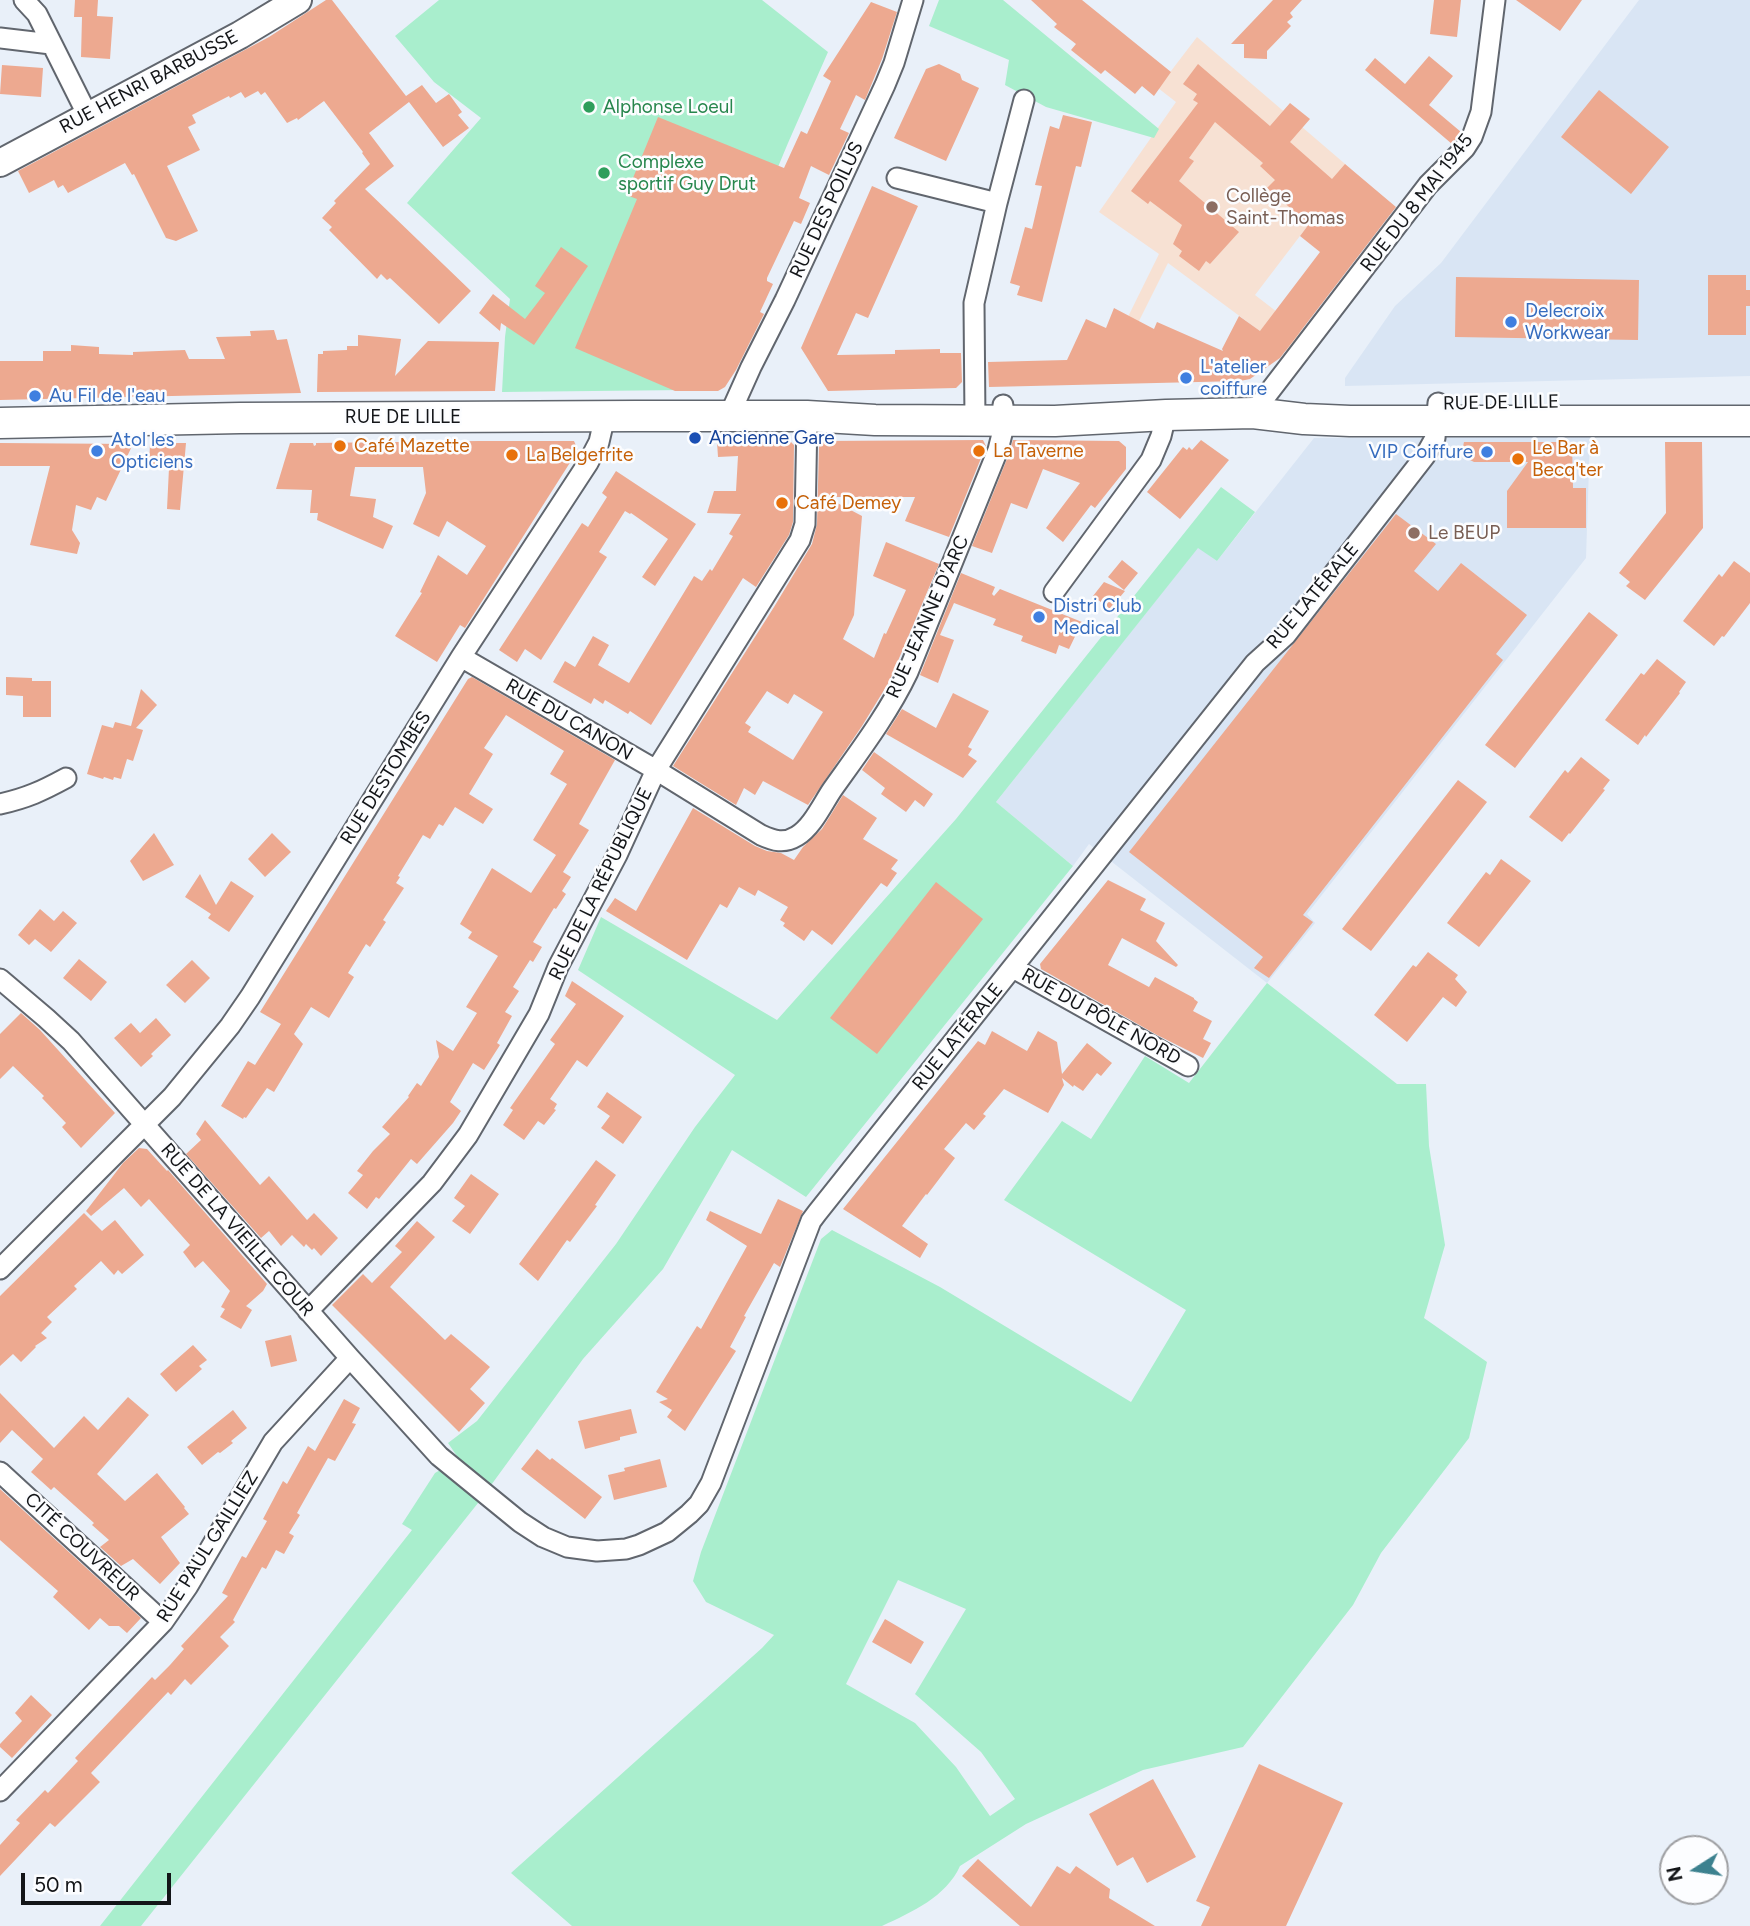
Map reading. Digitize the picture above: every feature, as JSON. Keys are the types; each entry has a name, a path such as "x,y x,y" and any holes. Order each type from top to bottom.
{"main road":[{"name":"RUE DE LILLE","path":"1437,412 1750,402"},
{"name":"RUE DE LILLE","path":"0,423 205,418 605,416 807,416 874,420 989,413 1085,420 1253,413 1294,406 1750,421"}],"street":[{"path":"24,0 37,14 88,116"},
{"name":"RUE HENRI BARBUSSE","path":"0,163 240,35 298,0"},
{"name":"RUE DES POILUS","path":"729,416 885,85 913,0"},
{"name":"RUE DU 8 MAI 1945","path":"1253,413 1428,185 1465,148 1472,137 1481,112 1495,0"},
{"path":"0,38 51,44"},
{"name":"RUE JEANNE D'ARC","path":"787,841 809,824 903,682 1000,442 989,413 974,303 1024,100"},
{"path":"897,178 997,203"},
{"name":"RUE LATÉRALE","path":"472,1482 533,1531 554,1542 582,1550 612,1550 639,1545 667,1532 689,1514 711,1483 811,1221 1255,663 1286,635 1431,447 1435,438 1437,412"},
{"path":"1054,592 1150,460 1161,436 1166,415"},
{"name":"RUE DESTOMBES","path":"0,1269 183,1085 242,1009 461,657 588,463 599,442 605,416"},
{"name":"RUE DE LA RÉPUBLIQUE","path":"308,1311 432,1183 468,1135 540,1014 558,967 617,855 656,770 803,533 807,416"},
{"name":"RUE DU CANON","path":"461,657 656,770 761,835 779,842 787,841"},
{"path":"0,804 31,796 66,778"},
{"name":"RUE DU PÔLE NORD","path":"1013,968 1188,1066"},
{"name":"RUE DE LA VIEILLE COUR","path":"0,979 71,1041 439,1456 472,1482"},
{"name":"RUE PAUL GAILLIEZ","path":"0,1791 163,1622 188,1586 273,1442 349,1357"},
{"name":"CITÉ COUVREUR","path":"0,1472 163,1622"}],"shaded area":[{"path":"1639,0 1750,0 1750,376 1345,386 1345,378 1395,306 1441,263"},
{"name":"Collège Saint-Thomas","path":"1197,37 1351,169 1255,295 1303,332 1288,352 1168,263 1130,339 1115,384 1102,384 1119,335 1159,254 1099,212 1176,102 1158,88"},
{"path":"1590,437 1586,558 1307,914 1315,923 1267,983 1089,844 1073,866 996,802 1198,547 1217,561 1314,438"}],"green space":[{"name":"Complexe sportif Guy Drut","path":"439,0 762,0 828,52 685,390 502,392 510,299 407,203 481,118 434,82 395,36"},
{"path":"939,0 1003,0 1159,129 1154,138 1046,107 1005,85 1009,60 929,26"},
{"path":"1221,487 1255,512 1217,561 1198,548 996,802 1073,866 806,1197 732,1150 663,1269 583,1359 478,1503 141,1926 100,1926 412,1530 402,1524 435,1473 459,1459 448,1443 477,1421 616,1244 695,1127 735,1075 578,970 601,917 777,1020 956,819"},
{"path":"1267,983 1397,1084 1426,1084 1429,1146 1445,1245 1424,1318 1487,1362 1469,1438 1381,1553 1353,1605 1243,1747 1143,1770 1026,1824 960,1866 954,1877 937,1895 882,1926 572,1926 511,1873 774,1635 706,1602 693,1581 701,1552 821,1239 832,1230 940,1287 1131,1402 1186,1310 1004,1200 1062,1121 1091,1139 1145,1056 1189,1083","holes":["898,1580 966,1609 915,1694 981,1752 1015,1799 990,1816 956,1767 915,1723 846,1684"]}],"building":[{"path":"75,0 98,0 97,16 113,17 110,59 81,57 82,17 74,17"},
{"path":"326,0 332,0 406,96 422,85 436,103 449,94 462,112 458,115 469,128 443,147 409,102 369,133 394,166 365,189 471,291 439,324 390,278 387,280 381,274 377,279 329,230 332,227 322,218 336,203 334,201 370,164 324,101 298,120 297,118 287,123 265,92 261,95 258,91 245,98 241,92 230,98 229,96 192,115 196,123 188,127 200,150 167,166 198,231 176,241 166,238 134,174 132,175 125,163 68,193 63,185 58,188 54,180 29,193 18,171 269,37"},
{"path":"1031,0 1082,0 1171,72 1154,96 1142,86 1135,94 1105,70 1101,74 1071,50 1076,44 1054,27 1057,24"},
{"path":"1273,0 1302,0 1290,13 1293,17 1287,22 1291,26 1267,51 1267,59 1244,58 1244,44 1231,44"},
{"path":"1434,0 1461,0 1457,37 1430,34"},
{"path":"1516,0 1582,0 1560,31"},
{"path":"871,2 897,12 882,59 865,100 856,95 840,129 849,133 829,175 811,166 799,198 810,203 801,224 794,221 767,278 767,281 773,284 760,312 764,314 725,387 718,391 675,391 575,348 637,199 626,195 658,117 784,168 801,131 807,134 831,81 823,76"},
{"path":"1429,56 1453,76 1429,105 1461,132 1452,144 1365,70 1375,58 1405,84"},
{"path":"939,64 960,74 962,80 979,88 946,161 894,138 926,69"},
{"path":"1198,64 1270,126 1290,103 1310,119 1290,142 1332,179 1345,164 1396,207 1280,358 1250,379 989,387 988,362 1067,360 1086,319 1106,328 1114,308 1154,329 1157,322 1223,351 1239,316 1260,331 1320,252 1300,236 1309,224 1267,188 1275,180 1260,166 1263,163 1215,122 1189,158 1194,161 1179,181 1239,232 1210,264 1206,261 1199,271 1179,256 1182,251 1173,244 1182,225 1150,201 1148,204 1131,191 1198,103 1193,100 1197,94 1183,84"},
{"path":"2,65 43,68 41,97 0,94"},
{"path":"1599,90 1669,147 1631,194 1561,137"},
{"path":"1063,115 1092,122 1081,167 1076,166 1042,302 1017,295 1020,286 1010,283 1025,227 1032,229 1042,186 1035,185 1050,126 1059,129"},
{"path":"872,186 918,206 868,318 856,313 837,355 895,354 895,350 940,349 940,353 961,353 962,382 956,388 828,391 801,348"},
{"path":"561,247 588,266 534,345 501,323 500,331 479,313 493,294 525,319 545,293 535,286"},
{"path":"1708,275 1746,275 1750,306 1746,306 1746,335 1708,335"},
{"path":"1456,277 1639,280 1638,340 1455,337"},
{"path":"274,330 277,340 287,339 301,393 0,400 0,361 43,361 43,351 71,351 71,345 99,347 99,354 133,355 133,352 185,350 189,359 225,359 216,337 251,336 250,331"},
{"path":"358,335 401,339 395,376 428,341 499,342 495,391 317,392 318,354 323,354 323,351 347,350 347,346 358,346"},
{"path":"983,440 986,446 949,537 905,521 915,497 826,497 862,516 854,615 843,639 874,658 906,590 873,576 886,542 939,564 889,682 808,805 763,781 755,795 744,788 736,805 673,766 812,544 817,524 819,446 823,441","holes":["767,691 788,704 794,694 823,712 793,760 748,732 751,727 745,723"]},
{"path":"1013,440 1119,441 1126,447 1126,469 1095,508 1091,505 1063,542 1046,528 1080,483 1043,469 1027,509 1011,503 992,553 972,546"},
{"path":"1201,440 1229,460 1180,519 1147,492 1183,447 1192,450"},
{"path":"574,441 578,450 465,628 460,625 437,662 395,636 422,593 420,592 438,555 467,575 486,546 447,521 439,537 413,524 426,493 423,467 355,467 350,496 376,499 373,517 393,526 383,549 317,520 318,513 310,513 312,490 276,489 290,443 313,443 314,446 316,443"},
{"path":"717,442 791,442 794,445 793,522 789,535 756,587 743,578 651,725 630,711 628,714 605,700 603,704 594,698 591,704 553,682 565,661 575,667 593,636 609,645 598,665 629,683 694,576 702,581 710,569 712,571 733,536 729,534 741,514 707,513 714,491 736,491 738,456 718,457"},
{"path":"1464,442 1572,442 1573,488 1586,488 1586,528 1507,528 1507,491 1528,462 1474,462 1466,458 1462,451"},
{"path":"1665,442 1702,442 1703,528 1645,600 1626,586 1630,582 1619,573 1666,513"},
{"path":"0,443 133,444 106,501 97,497 91,510 76,505 72,530 80,543 77,554 30,545 50,466 0,466"},
{"path":"150,443 186,443 180,510 167,509 169,468 149,467"},
{"path":"616,471 696,524 655,586 642,577 668,539 625,511 599,552 607,557 541,660 525,649 517,662 499,650 582,523 588,527 607,497 602,493"},
{"path":"1396,514 1436,544 1414,571 1438,591 1461,563 1527,615 1496,654 1503,660 1303,915 1313,922 1269,978 1254,968 1263,957 1129,852"},
{"path":"1122,560 1138,573 1124,590 1108,577"},
{"path":"1734,561 1750,573 1750,603 1714,646 1683,621 1719,574 1722,577"},
{"path":"961,573 995,587 992,594 994,596 1000,589 1082,622 1069,649 1059,645 1056,654 1021,641 1023,636 993,625 996,619 954,603 940,635 954,640 938,683 920,675"},
{"path":"1104,582 1125,591 1110,609 1093,596"},
{"path":"1589,612 1618,635 1515,768 1485,745"},
{"path":"1657,659 1686,682 1638,745 1605,720 1641,673 1644,675"},
{"path":"6,677 51,681 51,717 23,717 23,696 6,695"},
{"path":"472,677 615,760 579,824 589,830 563,872 571,877 562,891 566,894 533,942 542,947 513,987 519,991 505,1012 512,1016 497,1043 500,1045 484,1070 473,1063 450,1102 461,1111 453,1123 417,1164 411,1159 379,1199 376,1197 367,1209 348,1193 363,1175 357,1171 390,1134 382,1127 409,1097 417,1083 421,1086 439,1057 436,1040 453,1051 477,1013 466,1007 498,956 468,938 472,932 460,924 492,868 531,893 556,855 533,840 567,784 550,774 564,751 506,715 484,748 493,754 469,794 493,809 483,824 455,807 443,826 439,824 430,839 423,835 398,876 400,877 396,883 404,888 383,920 386,922 370,947 366,944 348,973 354,977 329,1018 311,1007 294,1034 303,1044 274,1092 267,1088 243,1119 221,1106 248,1061 255,1065 281,1024 260,1012 468,679"},
{"path":"141,689 157,705 136,728 143,730 133,761 127,759 121,779 103,779 87,774 102,725 113,728 115,722 131,726"},
{"path":"953,693 989,711 968,747 972,749 968,755 977,761 963,778 886,734 902,709 936,728"},
{"path":"874,752 933,794 924,807 915,800 906,812 881,794 885,788 862,770"},
{"path":"1581,757 1610,780 1603,789 1605,790 1562,842 1529,817 1565,770 1568,773"},
{"path":"1458,780 1487,802 1371,951 1342,929"},
{"path":"843,795 877,818 863,839 898,860 891,869 897,873 887,887 881,883 832,945 812,930 804,941 783,926 785,923 780,920 788,907 758,890 755,896 739,887 727,908 720,904 687,960 606,911 615,898 636,911 693,808 755,846 781,853 794,860 822,829"},
{"path":"154,833 174,865 143,881 130,861"},
{"path":"272,833 291,852 265,877 248,859"},
{"path":"1501,859 1531,881 1479,947 1447,923 1486,872 1490,875"},
{"path":"200,874 216,905 231,881 254,896 229,932 208,918 211,914 185,897"},
{"path":"1108,880 1146,899 1140,910 1165,923 1156,941 1178,965 1176,967 1122,938 1108,965 1149,987 1155,977 1194,998 1198,1002 1193,1011 1212,1021 1203,1039 1211,1043 1203,1058 1041,969 1040,964"},
{"path":"936,882 983,919 877,1054 830,1018"},
{"path":"40,909 54,921 63,911 77,923 51,952 35,939 29,945 18,935"},
{"path":"1428,952 1458,975 1455,979 1467,992 1456,1007 1443,997 1407,1042 1374,1015 1413,965 1416,967"},
{"path":"79,959 107,982 91,1001 63,978"},
{"path":"192,960 210,978 185,1003 166,985"},
{"path":"572,981 624,1016 587,1067 577,1060 550,1099 557,1104 554,1109 556,1110 544,1125 538,1121 524,1140 503,1125 513,1110 510,1108 555,1044 550,1040 576,1004 565,996"},
{"path":"21,1013 40,1030 115,1113 81,1148 62,1127 66,1123 42,1098 44,1096 13,1066 0,1079 0,1034"},
{"path":"156,1018 171,1035 141,1067 114,1038 131,1023 140,1033"},
{"path":"992,1031 1027,1051 1038,1031 1057,1042 1062,1074 1087,1043 1112,1063 1101,1076 1097,1073 1083,1091 1062,1078 1064,1085 1048,1113 1004,1089 983,1114 986,1116 974,1130 966,1123 944,1149 955,1158 902,1226 928,1244 920,1258 843,1209 978,1041 985,1045"},
{"path":"607,1092 642,1117 623,1144 601,1128 610,1116 597,1107"},
{"path":"205,1120 260,1185 269,1176 307,1220 314,1213 338,1238 321,1256 314,1248 312,1250 306,1244 304,1247 292,1235 281,1246 269,1231 261,1238 186,1154 201,1140 196,1134"},
{"path":"139,1148 147,1149 168,1170 267,1284 246,1306 252,1310 241,1329 220,1317 225,1309 221,1307 230,1291 203,1261 195,1268 183,1252 190,1245 149,1199 141,1207 124,1188 91,1216 86,1211 123,1163"},
{"path":"596,1160 616,1175 595,1205 597,1206 570,1242 567,1240 538,1281 519,1264"},
{"path":"471,1174 499,1194 470,1234 452,1221 465,1206 454,1198"},
{"path":"778,1199 803,1211 780,1267 774,1263 744,1316 746,1317 730,1347 736,1351 685,1431 667,1417 672,1410 659,1402 668,1399 656,1392 697,1326 701,1329 747,1246 706,1220 710,1211 761,1234"},
{"path":"84,1213 102,1231 115,1220 144,1255 122,1274 118,1270 114,1275 101,1261 74,1286 77,1289 47,1317 52,1322 41,1333 47,1338 35,1346 21,1362 13,1354 0,1366 0,1296"},
{"path":"417,1221 435,1237 390,1287 445,1340 451,1334 490,1367 470,1389 485,1403 459,1432 332,1305 363,1274 372,1283 402,1252 395,1246"},
{"path":"291,1335 297,1361 271,1367 265,1341"},
{"path":"193,1345 207,1360 199,1366 202,1369 176,1392 160,1374"},
{"path":"0,1393 54,1448 84,1416 98,1430 128,1397 149,1415 97,1474 125,1501 157,1473 185,1507 189,1514 161,1537 180,1563 160,1584 133,1559 121,1566 100,1547 109,1540 54,1487 51,1490 31,1472 43,1459 12,1430 0,1443"},
{"path":"344,1399 360,1408 352,1423 356,1424 335,1461 328,1458 297,1513 300,1515 289,1533 294,1536 284,1554 276,1550 266,1569 262,1567 233,1620 235,1622 220,1637 229,1646 191,1685 185,1679 171,1695 168,1692 91,1773 100,1782 55,1827 50,1823 0,1876 0,1845 20,1823 16,1820 45,1790 48,1793 78,1761 75,1758 152,1677 155,1680 170,1665 184,1649 181,1646 228,1596 222,1593 242,1556 246,1558 267,1521 263,1519 283,1481 287,1484 308,1446 315,1451"},
{"path":"631,1409 637,1433 585,1449 578,1421"},
{"path":"233,1410 247,1428 231,1441 233,1443 202,1465 187,1447"},
{"path":"537,1449 602,1497 585,1519 521,1469"},
{"path":"660,1459 667,1487 614,1500 608,1475"},
{"path":"0,1489 141,1618 127,1633 119,1626 109,1626 100,1618 89,1630 53,1597 58,1591 0,1540"},
{"path":"885,1619 924,1642 911,1664 872,1642"},
{"path":"31,1695 52,1715 12,1758 0,1744 22,1721 15,1713"},
{"path":"1259,1764 1343,1803 1286,1926 1201,1926 1210,1907 1196,1901"},
{"path":"1153,1779 1196,1857 1147,1883 1133,1857 1117,1866 1089,1814"},
{"path":"978,1859 1031,1907 1057,1866 1070,1874 1076,1866 1110,1889 1109,1898 1155,1926 1020,1926 962,1876"}],"place":[{"name":"Alphonse Loeul","path":"589,107"},
{"name":"Complexe sportif Guy Drut","path":"604,173"},
{"name":"Collège Saint-Thomas","path":"1212,207"},
{"name":"Delecroix Workwear","path":"1511,322"},
{"name":"L'atelier coiffure","path":"1186,378"},
{"name":"Au Fil de l'eau","path":"35,396"},
{"name":"Ancienne Gare","path":"695,438"},
{"name":"Café Mazette","path":"340,446"},
{"name":"Atol les Opticiens","path":"97,451"},
{"name":"La Taverne","path":"979,451"},
{"name":"VIP Coiffure","path":"1487,452"},
{"name":"La Belgefrite","path":"512,455"},
{"name":"Le Bar à Becq'ter","path":"1518,459"},
{"name":"Café Demey","path":"782,503"},
{"name":"Le BEUP","path":"1414,533"},
{"name":"Distri Club Medical","path":"1039,617"}]}
